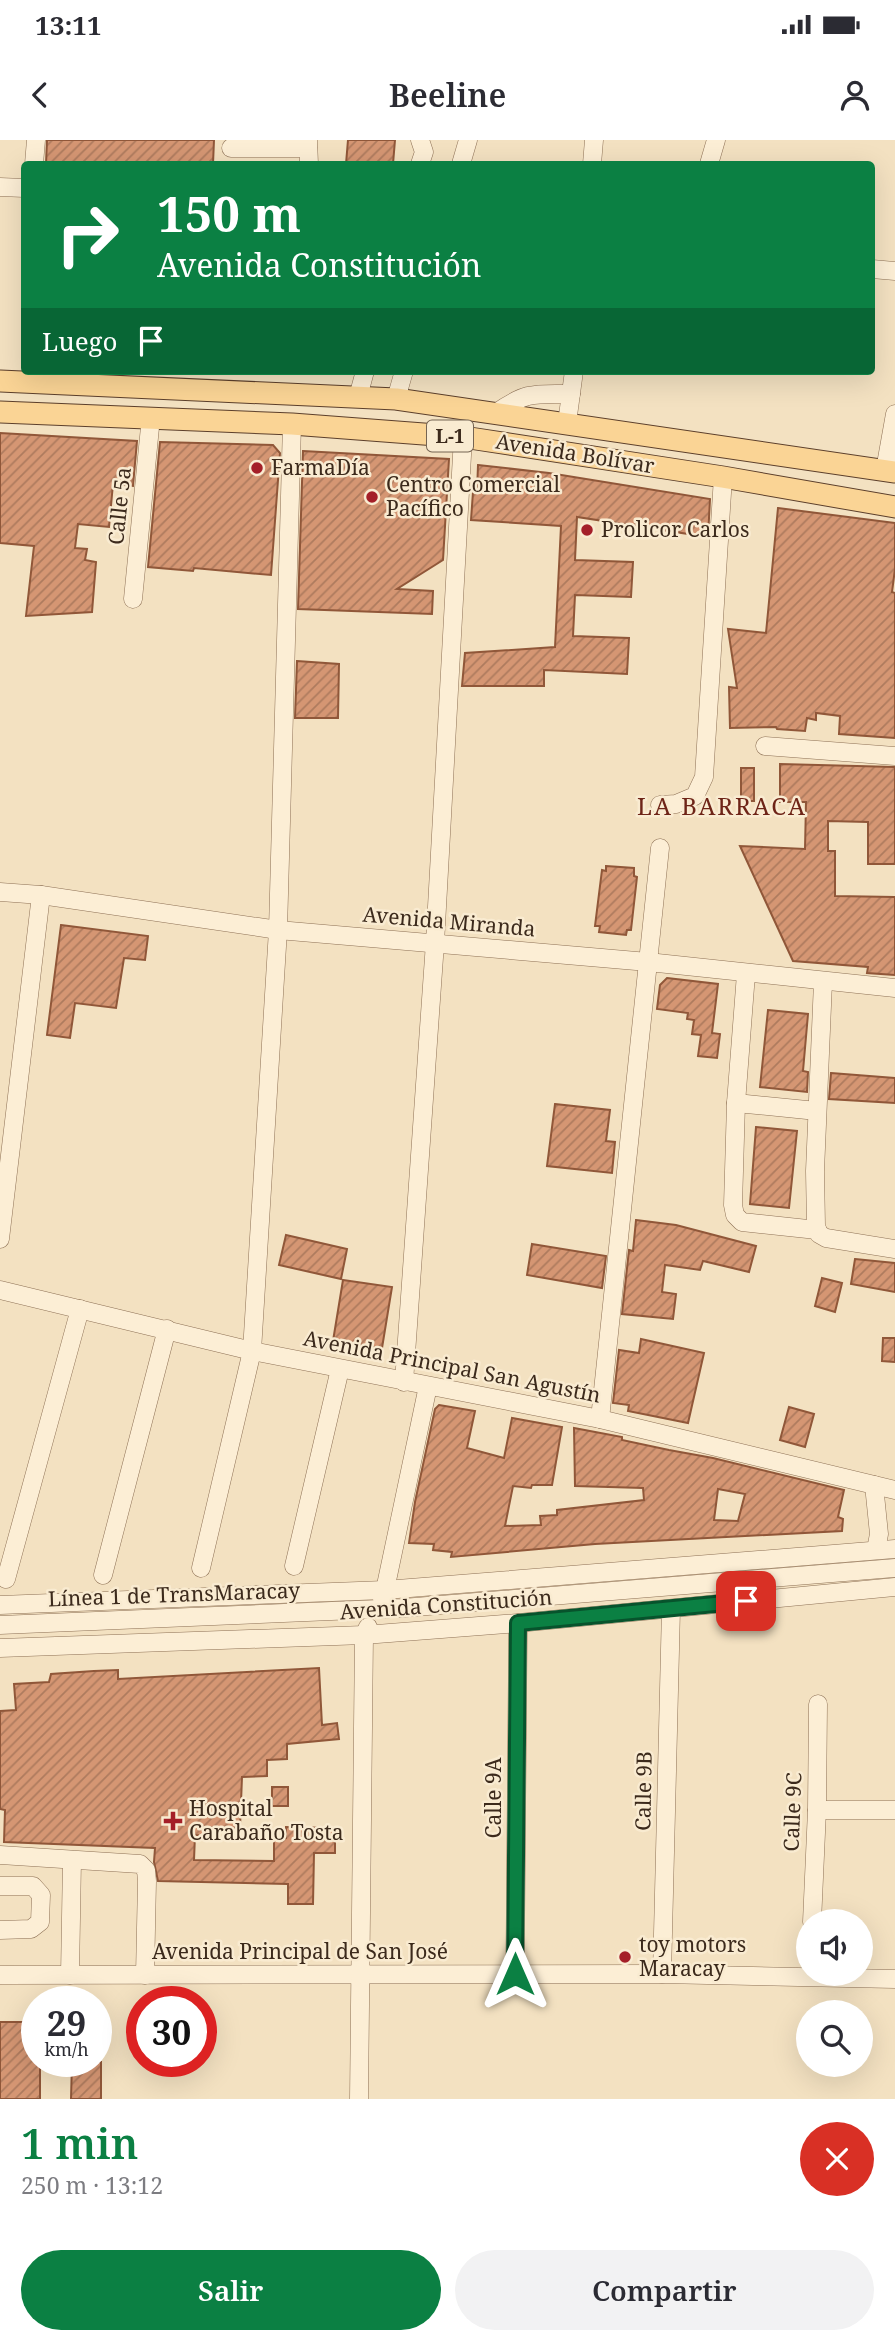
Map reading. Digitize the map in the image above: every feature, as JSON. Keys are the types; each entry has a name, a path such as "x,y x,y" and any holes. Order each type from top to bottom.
{"main road":[{"name":"Avenida Bolívar","path":"0,381 396,399 890,471"},
{"name":"Avenida Bolívar","path":"0,412 292,424 463,437 723,477 895,507"}],"street":[{"path":"34,161 36,140"},
{"path":"420,140 424,152 421,161"},
{"path":"462,161 468,140"},
{"path":"592,161 594,140"},
{"path":"710,161 716,140"},
{"path":"231,148 308,151"},
{"path":"0,187 21,188"},
{"path":"875,269 895,271"},
{"path":"358,397 364,375"},
{"path":"396,399 403,375"},
{"path":"567,423 573,375"},
{"path":"496,413 517,398 533,394 571,394"},
{"path":"890,471 895,414"},
{"name":"Calle 5a","path":"133,599 151,417"},
{"path":"201,1568 252,1351 278,930 292,424"},
{"path":"404,1382 435,943 463,437"},
{"path":"660,805 676,804 695,796 704,777 723,477"},
{"path":"765,746 895,756"},
{"path":"600,1419 660,848"},
{"name":"Avenida Miranda","path":"0,892 41,895 278,930 648,962 895,988"},
{"path":"0,1239 41,895"},
{"path":"746,974 736,1103 735,1215 742,1222 817,1230 826,1238 895,1249"},
{"path":"817,1230 815,1171 824,982"},
{"path":"736,1103 817,1111"},
{"name":"Avenida Principal San Agustín","path":"0,1290 252,1351 600,1419 895,1490"},
{"path":"6,1578 80,1309"},
{"path":"103,1575 167,1329"},
{"path":"294,1566 340,1369"},
{"path":"359,2099 364,1635 385,1590 428,1386"},
{"path":"874,1485 879,1534 876,1550"},
{"name":"Avenida Constitución","path":"0,1605 385,1590 895,1549"},
{"name":"Línea 1 de TransMaracay","path":"0,1625 377,1609 895,1568"},
{"name":"Avenida Constitución","path":"0,1648 364,1635 895,1587"},
{"name":"Calle 9B","path":"662,1974 671,1609"},
{"name":"Calle 9A","path":"515,1974 518,1623"},
{"name":"Calle 9C","path":"813,1909 818,1704"},
{"path":"817,1810 895,1810"},
{"path":"0,1855 140,1864 146,1870 145,1975"},
{"path":"70,1975 72,1860"},
{"path":"0,1886 33,1886 41,1895 40,1922 31,1929 0,1930"},
{"name":"Avenida Principal de San José","path":"0,1975 796,1976"},
{"name":"Avenida Principal de San José","path":"873,1978 895,1979"}],"building":[{"path":"47,140 214,140 213,161 46,161"},
{"path":"348,140 395,140 393,161 346,161"},
{"path":"0,433 137,441 133,486 113,484 109,527 78,524 75,548 87,549 85,560 96,562 92,612 26,616 34,546 0,543"},
{"path":"160,442 273,445 280,453 271,575 148,567"},
{"path":"303,451 449,459 443,560 397,589 433,591 432,614 298,609"},
{"path":"478,465 549,473 710,499 708,537 577,517 575,560 633,562 631,597 575,595 573,636 629,638 627,674 544,670 544,686 462,686 465,653 555,647 561,526 471,520 473,492 477,492"},
{"path":"778,508 895,523 892,592 895,593 895,738 839,734 840,716 816,713 816,720 807,718 805,731 776,727 730,728 729,687 737,688 728,629 766,633"},
{"path":"297,661 339,664 338,718 295,718"},
{"path":"780,764 895,767 895,864 868,864 868,822 828,821 828,851 835,851 835,896 895,897 895,975 867,973 868,967 793,961 740,846 805,849 806,802 780,802"},
{"path":"741,768 754,768 754,801 741,801"},
{"path":"606,866 634,868 634,876 637,877 631,930 627,930 626,935 599,932 600,926 595,926 602,870 606,871"},
{"path":"61,925 148,936 145,960 124,958 116,1008 75,1003 70,1038 47,1035"},
{"path":"667,978 718,984 712,1033 720,1034 717,1058 698,1056 701,1035 692,1034 694,1020 687,1019 688,1013 657,1009 660,985"},
{"path":"768,1010 808,1014 803,1071 808,1072 807,1092 760,1087"},
{"path":"831,1073 895,1078 895,1103 829,1099"},
{"path":"555,1104 610,1110 606,1141 615,1142 612,1173 547,1166"},
{"path":"756,1127 797,1131 789,1208 750,1204"},
{"path":"636,1220 676,1225 756,1246 749,1272 703,1261 700,1270 665,1265 662,1292 676,1294 673,1319 622,1314 629,1250 633,1251"},
{"path":"286,1235 347,1249 341,1279 279,1265"},
{"path":"532,1244 606,1256 602,1288 527,1275"},
{"path":"855,1259 895,1263 895,1292 851,1284"},
{"path":"822,1278 842,1283 835,1312 815,1306"},
{"path":"343,1280 392,1287 382,1348 333,1341"},
{"path":"883,1338 895,1338 895,1362 882,1361"},
{"path":"641,1339 704,1353 688,1423 628,1411 629,1405 613,1403 619,1350 639,1353"},
{"path":"439,1405 475,1411 467,1448 504,1458 512,1418 562,1427 552,1485 532,1485 531,1488 513,1486 505,1526 541,1525 540,1516 557,1515 557,1510 644,1500 643,1488 575,1486 574,1428 844,1490 838,1517 843,1519 842,1531 595,1544 451,1557 452,1552 433,1550 434,1544 409,1543 435,1409","holes":["718,1489 745,1494 738,1521 714,1520"]},
{"path":"789,1407 814,1414 805,1447 780,1440"},
{"path":"319,1668 322,1725 337,1723 339,1739 287,1744 287,1759 267,1760 267,1776 242,1777 240,1828 210,1827 209,1836 195,1835 194,1860 274,1861 274,1838 286,1838 286,1827 335,1828 335,1853 314,1853 313,1904 288,1904 288,1884 158,1881 154,1862 155,1848 4,1842 5,1810 0,1809 0,1711 16,1710 14,1684 49,1682 51,1674 94,1671 118,1670 118,1679"},
{"path":"272,1787 288,1787 288,1806 272,1806"},
{"path":"0,2022 21,2022 21,2077 40,2077 40,2099 0,2099"},
{"path":"72,2077 101,2077 101,2099 71,2099"}],"place":[{"name":"FarmaDía","path":"257,468"},
{"name":"Centro Comercial Pacífico","path":"372,497"},
{"name":"Prolicor Carlos","path":"587,530"},
{"name":"Hospital Carabaño Tosta","path":"173,1821"},
{"name":"toy motors Maracay","path":"625,1957"}],"district":[{"name":"LA BARRACA","path":"722,807"}],"route":[{"path":"515,1974 518,1623 746,1601"}]}
